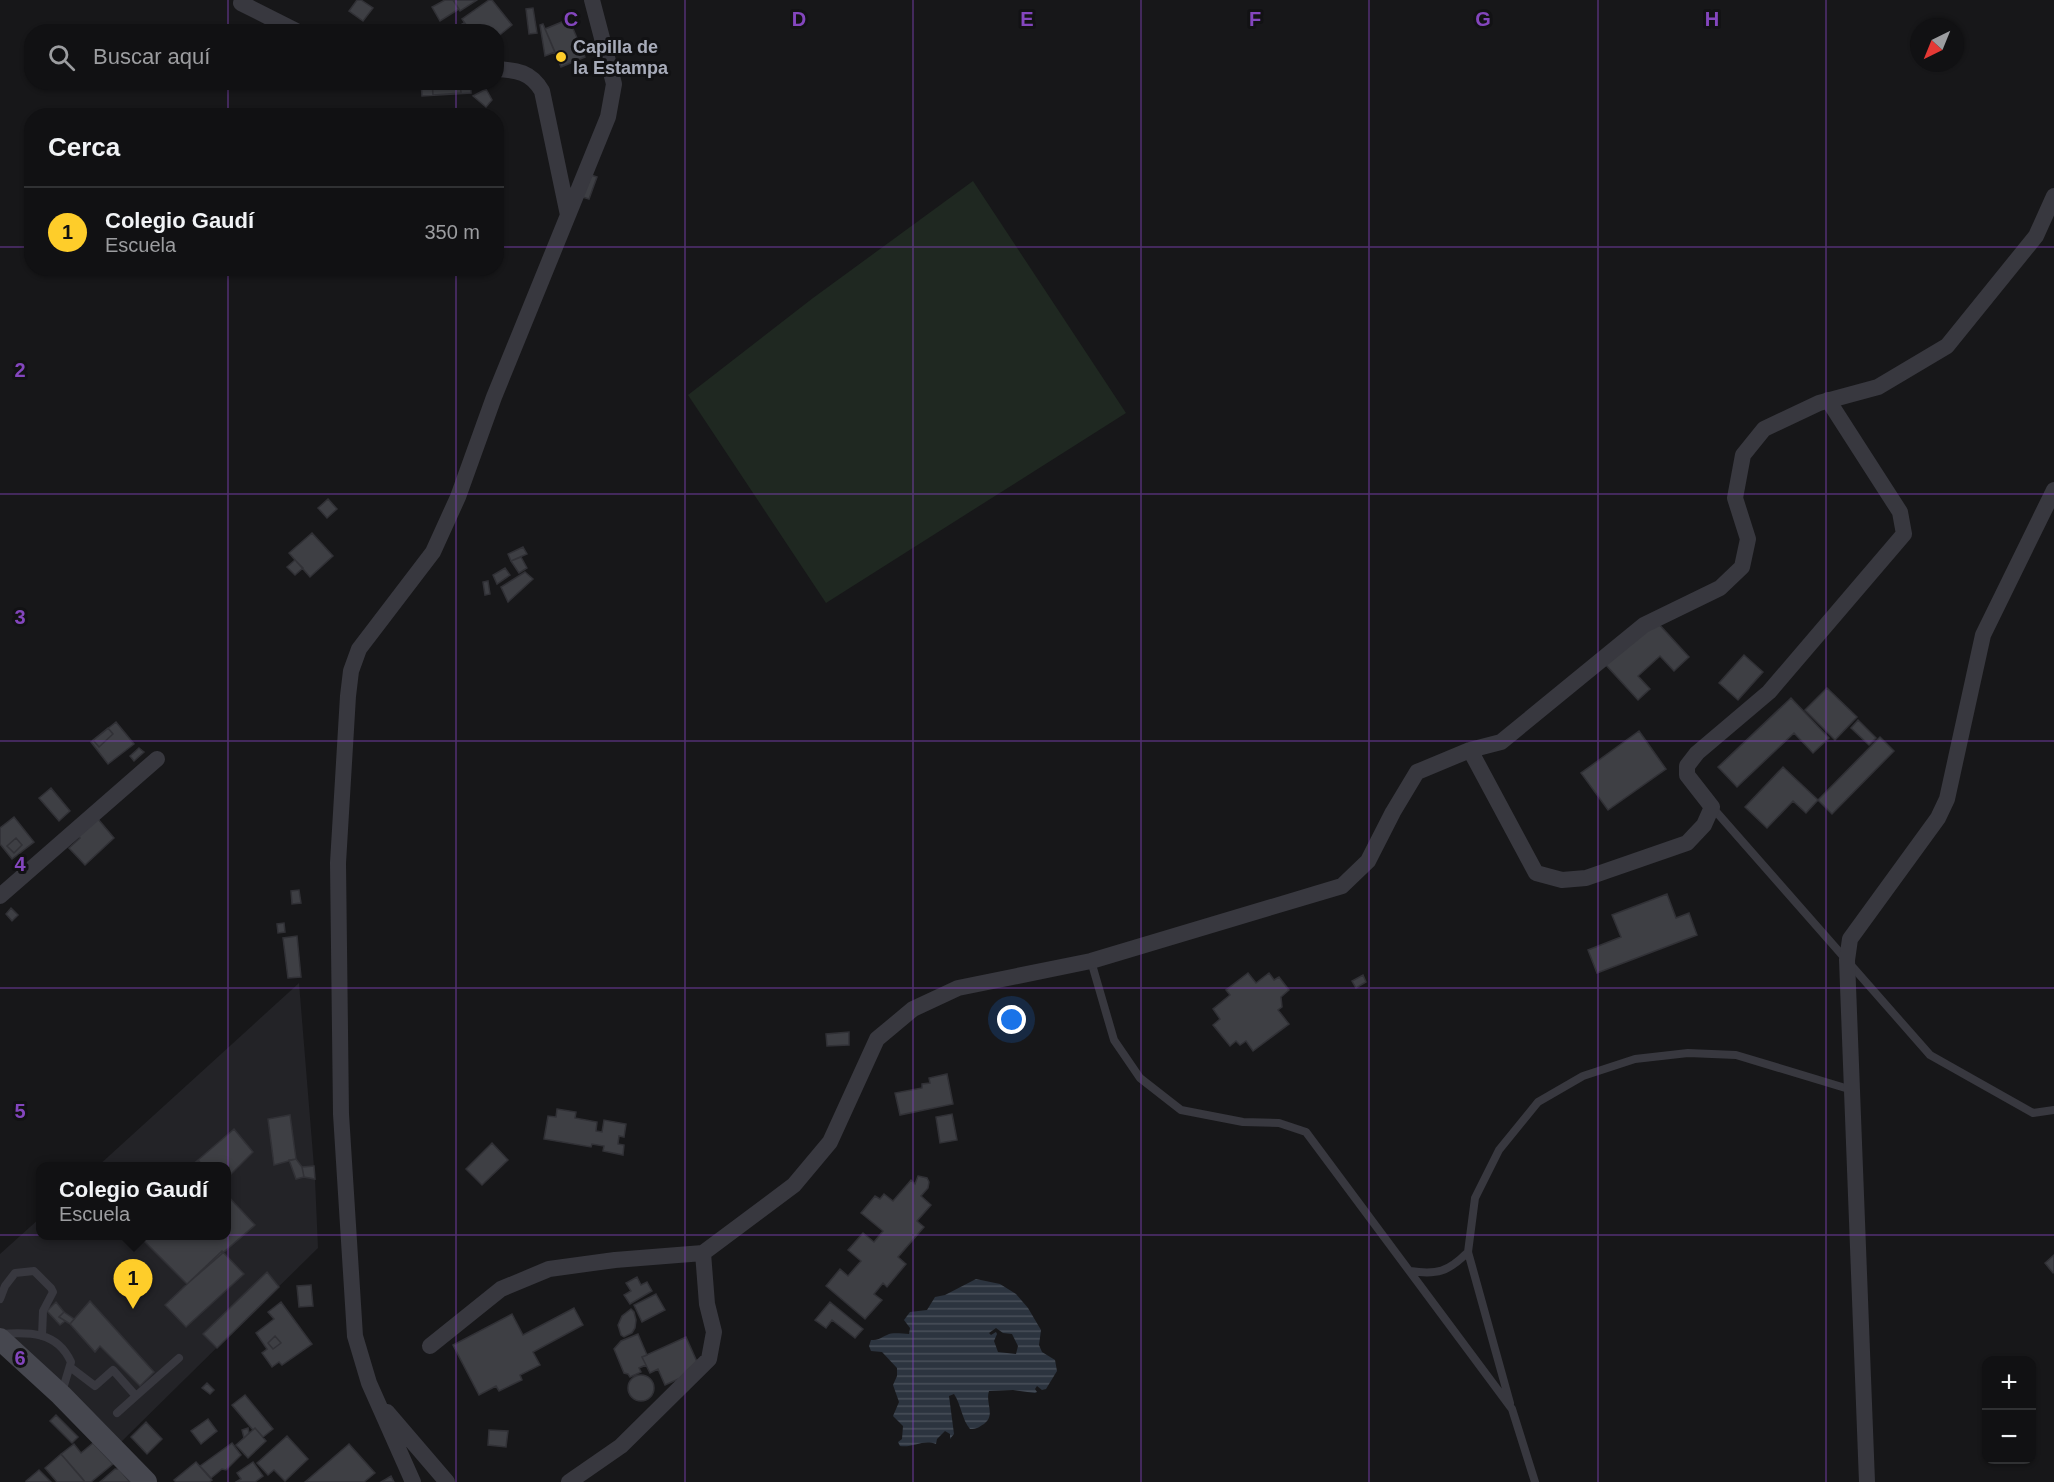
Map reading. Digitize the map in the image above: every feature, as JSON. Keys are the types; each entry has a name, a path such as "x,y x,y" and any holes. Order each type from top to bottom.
{"main road":[{"path":"0,1339 61,1395 146,1482"}],"street":[{"path":"413,1482 369,1383 355,1336 341,1114 338,863 351,671 359,649 366,638 433,552 458,497 494,397 608,117 615,84 592,0"},
{"path":"241,3 282,24"},
{"path":"504,70 523,72 537,83 542,92 568,215"},
{"path":"430,1346 501,1289 549,1269 615,1260 703,1253 794,1185 830,1142 877,1039 913,1009 958,988 1091,961 1342,886 1368,861 1417,772 1470,750 1502,742 1644,625 1720,588 1742,567 1748,540 1735,498 1743,454 1764,429 1828,400 1878,387 1947,346 2036,236 2054,196"},
{"path":"1470,750 1536,873 1562,880 1586,878 1687,843 1704,825 1712,807 1687,775 1687,766 1697,753 1768,692 1904,534 1900,512 1828,400"},
{"path":"1867,1482 1846,960 1850,939 1938,818 1947,799 1983,635 2054,490"},
{"path":"0,897 157,759"},
{"path":"569,1482 621,1446 709,1359 714,1332 707,1305 703,1253"},
{"path":"375,1398 447,1482"}],"lane":[{"path":"1712,807 1930,1055 2033,1113 2054,1110"},
{"path":"1091,961 1114,1040 1140,1078 1181,1110 1243,1122 1280,1122 1306,1132 1512,1409"},
{"path":"1535,1482 1468,1252 1475,1198 1499,1149 1538,1102 1583,1076 1635,1059 1697,1053 1736,1055 1852,1090"},
{"path":"1410,1271 1431,1274 1458,1261 1468,1252"},
{"path":"0,1299 15,1273 34,1271 53,1292 43,1311 42,1336"},
{"path":"0,1334 32,1332 48,1337 66,1352 71,1362 61,1395"},
{"path":"117,1413 179,1358"},
{"path":"70,1367 94,1386 112,1370 136,1396"}],"shaded area":[{"path":"973,181 1126,413 826,603 688,395 813,298"},
{"path":"299,983 315,1179 318,1248 118,1445 0,1331 0,1254 36,1222 36,1240 231,1240 231,1162 102,1162"}],"water":[{"path":"976,1279 1000,1284 1016,1294 1028,1308 1041,1330 1039,1345 1042,1352 1055,1360 1057,1371 1046,1389 1042,1390 1037,1386 1035,1393 1013,1390 989,1391 989,1417 984,1424 974,1429 970,1429 967,1425 954,1394 949,1396 954,1434 950,1439 950,1434 945,1431 937,1439 936,1444 927,1442 900,1446 898,1442 902,1439 903,1426 893,1416 899,1402 893,1385 897,1376 897,1368 882,1352 871,1351 869,1346 871,1340 889,1334 909,1334 910,1328 904,1320 910,1312 927,1310 935,1297 945,1295","holes":["996,1328 1003,1333 1012,1334 1018,1346 1016,1354 998,1352 994,1341 997,1334 996,1332 991,1335 989,1333"]}],"building":[{"path":"357,0 373,8 363,21 349,11"},
{"path":"445,0 453,0 459,9 440,21 432,7"},
{"path":"453,0 477,0 460,11"},
{"path":"492,0 512,25 504,32 504,24 465,24 462,19"},
{"path":"533,8 537,33 529,34 526,9"},
{"path":"569,19 585,57 561,67 545,29"},
{"path":"543,24 555,52 545,56 540,25"},
{"path":"422,90 471,90 471,93 422,96"},
{"path":"433,90 461,90 461,93 433,95"},
{"path":"487,90 492,100 486,107 473,96"},
{"path":"588,174 597,177 589,199 579,196"},
{"path":"328,499 337,509 327,518 318,508"},
{"path":"312,533 333,556 310,577 289,553"},
{"path":"523,547 527,554 511,561 508,554"},
{"path":"521,557 527,568 519,573 511,561"},
{"path":"295,560 303,568 295,575 287,567"},
{"path":"505,568 510,575 497,584 493,575"},
{"path":"525,572 533,579 508,602 501,587"},
{"path":"488,581 490,594 485,595 483,582"},
{"path":"1657,622 1689,657 1674,671 1660,656 1638,676 1650,689 1638,700 1605,664"},
{"path":"1744,655 1763,672 1738,700 1719,683"},
{"path":"1827,688 1857,717 1835,740 1805,710"},
{"path":"1791,698 1829,738 1813,753 1794,733 1737,787 1718,767"},
{"path":"1858,720 1876,738 1869,745 1851,728"},
{"path":"116,722 134,744 108,764 91,742"},
{"path":"108,728 113,734 99,747 93,740"},
{"path":"1639,731 1666,769 1608,810 1581,773"},
{"path":"1880,737 1894,751 1832,814 1818,800"},
{"path":"139,748 144,752 134,761 130,756"},
{"path":"1783,767 1818,800 1806,813 1793,801 1767,828 1745,807"},
{"path":"51,788 70,811 59,821 39,798"},
{"path":"14,817 34,842 12,859 0,844 0,828"},
{"path":"98,819 114,838 85,865 69,848 80,838 78,834"},
{"path":"16,838 22,845 14,853 7,846"},
{"path":"299,890 301,903 292,904 291,891"},
{"path":"1667,894 1676,918 1689,913 1697,935 1597,973 1588,950 1621,937 1612,915"},
{"path":"11,908 18,915 12,921 6,914"},
{"path":"284,923 285,932 278,933 277,924"},
{"path":"297,936 301,977 288,978 283,938"},
{"path":"1248,973 1256,983 1269,973 1274,980 1279,977 1289,990 1281,997 1282,1007 1278,1010 1289,1024 1253,1051 1246,1041 1240,1045 1236,1041 1230,1046 1213,1025 1220,1019 1213,1009 1230,995 1226,990"},
{"path":"1363,975 1366,982 1356,988 1352,981"},
{"path":"849,1032 849,1045 827,1046 826,1034"},
{"path":"947,1074 953,1104 900,1115 895,1093 922,1088 922,1084 930,1083 929,1078"},
{"path":"557,1109 576,1112 575,1118 597,1122 596,1131 602,1132 604,1120 626,1124 624,1137 619,1136 618,1144 624,1145 623,1155 603,1151 604,1146 592,1144 591,1147 544,1139 548,1116 556,1117"},
{"path":"952,1114 957,1140 940,1143 936,1117"},
{"path":"290,1115 296,1159 274,1165 268,1119"},
{"path":"234,1129 253,1152 231,1174 231,1162 200,1162 198,1160"},
{"path":"492,1143 508,1160 482,1185 466,1169"},
{"path":"296,1159 302,1167 304,1177 296,1179 289,1160"},
{"path":"314,1166 315,1179 304,1177 302,1167"},
{"path":"918,1176 927,1178 929,1182 928,1188 921,1196 931,1205 917,1221 924,1227 898,1257 906,1264 887,1287 883,1283 874,1294 882,1300 865,1319 826,1286 840,1269 848,1276 861,1261 848,1250 863,1233 874,1242 883,1231 861,1213 875,1196 880,1199 884,1194 893,1201 911,1180 915,1184"},
{"path":"231,1199 255,1225 187,1284 143,1240 231,1240"},
{"path":"222,1251 244,1274 186,1327 165,1305"},
{"path":"2054,1255 2054,1272 2053,1273 2045,1263"},
{"path":"267,1272 279,1287 217,1348 203,1334"},
{"path":"637,1277 641,1285 647,1282 652,1291 630,1304 624,1295 631,1291 626,1283"},
{"path":"311,1285 313,1306 299,1307 297,1286"},
{"path":"656,1294 665,1310 642,1322 634,1305"},
{"path":"90,1301 154,1372 140,1386 100,1346 95,1352 70,1324"},
{"path":"56,1302 64,1312 59,1317 65,1321 60,1325 47,1311"},
{"path":"281,1302 312,1344 282,1365 279,1362 272,1367 262,1353 267,1349 256,1333 274,1319 268,1312"},
{"path":"830,1302 863,1329 855,1338 832,1320 826,1328 815,1320"},
{"path":"574,1308 583,1325 533,1352 540,1365 520,1375 522,1380 499,1391 496,1386 479,1395 453,1345 512,1314 523,1335"},
{"path":"631,1309 636,1320 635,1328 632,1333 624,1337 618,1325 622,1316"},
{"path":"64,1312 74,1319 70,1324 59,1317"},
{"path":"638,1334 647,1355 642,1357 646,1365 639,1368 641,1372 630,1377 624,1373 614,1349 621,1341"},
{"path":"275,1336 281,1343 273,1349 268,1343"},
{"path":"686,1337 698,1364 694,1372 665,1385 658,1369 650,1373 642,1357"},
{"path":"641,1375 650,1379 654,1388 650,1397 641,1401 632,1397 628,1388 632,1379"},
{"path":"207,1383 214,1390 210,1394 202,1388"},
{"path":"245,1395 273,1429 263,1437 255,1428 253,1430 232,1405"},
{"path":"56,1415 78,1437 72,1443 50,1421"},
{"path":"208,1419 217,1431 201,1444 191,1431"},
{"path":"146,1422 162,1439 147,1454 131,1437"},
{"path":"248,1428 249,1433 244,1438 242,1430"},
{"path":"255,1428 266,1441 248,1458 236,1445"},
{"path":"489,1430 508,1431 506,1447 488,1445"},
{"path":"287,1436 308,1459 285,1481 274,1470 268,1475 257,1463"},
{"path":"93,1443 113,1464 91,1482 85,1482 61,1454 74,1444 81,1453"},
{"path":"232,1443 241,1455 226,1470 222,1469 211,1478 200,1466"},
{"path":"349,1444 375,1473 364,1482 305,1482"},
{"path":"61,1454 85,1482 57,1482 45,1468"},
{"path":"196,1462 212,1480 209,1482 176,1482 174,1480"},
{"path":"253,1462 263,1476 255,1482 236,1482 241,1479 237,1473"},
{"path":"115,1469 119,1469 130,1482 100,1482"},
{"path":"39,1470 51,1482 26,1482 26,1481"},
{"path":"391,1476 394,1482 381,1482"}],"place":[{"name":"Capilla de la Estampa","path":"561,57"},
{"name":"Colegio Gaudí","path":"133,1309"}]}
